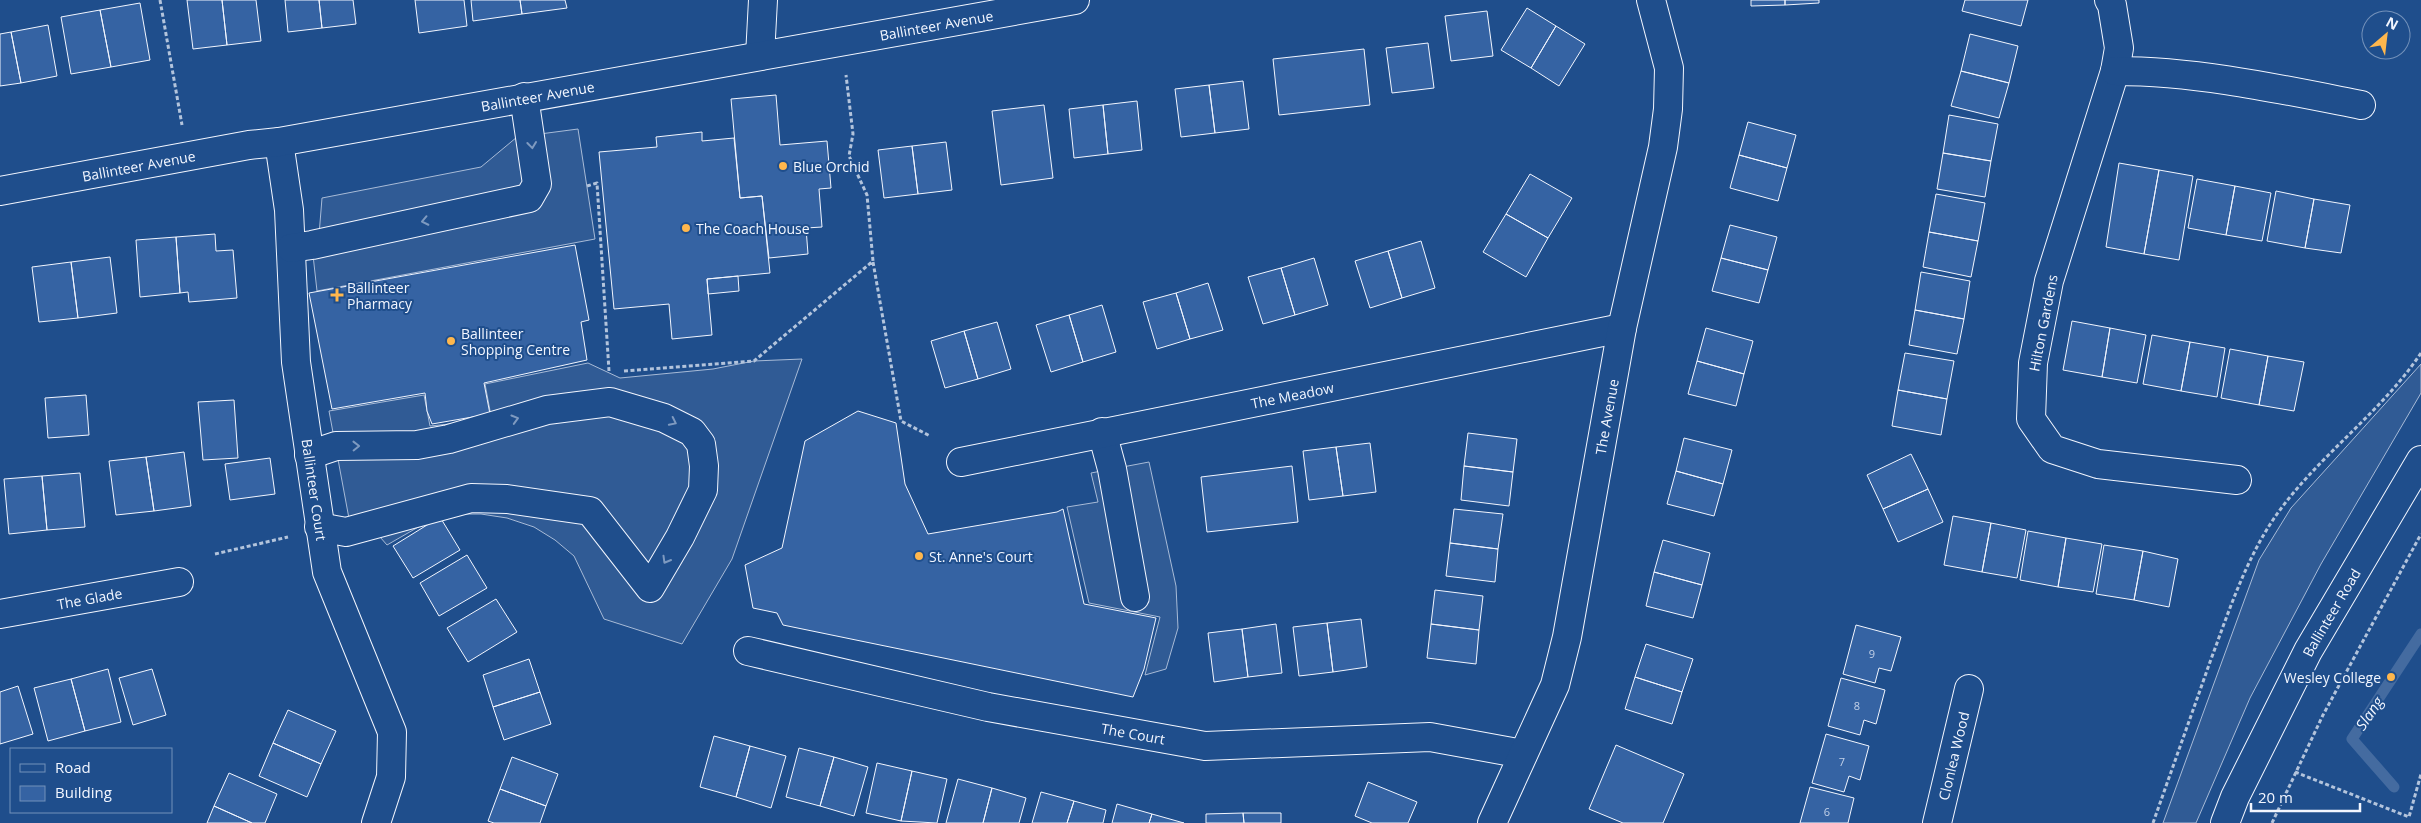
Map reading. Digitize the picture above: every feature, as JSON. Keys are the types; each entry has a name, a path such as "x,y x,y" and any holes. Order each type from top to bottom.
{"street":[{"path":"760,56 763,0"},
{"name":"Ballinteer Avenue","path":"0,191 240,147 279,142 524,96 1075,0"},
{"name":"The Avenue","path":"1492,823 1555,685 1567,637 1622,328 1663,147 1668,109 1669,68 1652,0"},
{"name":"Hilton Gardens","path":"2108,0 2112,5 2119,48 2115,71 2049,282 2033,363 2031,419 2052,449 2098,464 2237,480"},
{"path":"2115,71 2154,71 2201,77 2361,105"},
{"path":"291,248 312,246 529,198 536,184 524,96"},
{"name":"Ballinteer Court","path":"279,142 289,210 296,362 327,572 392,732 391,777 376,823"},
{"name":"The Meadow","path":"961,462 1622,328"},
{"path":"309,456 336,446 417,445 449,438 547,410 610,402 664,418 692,432 701,444 704,466 703,490 680,537 650,588 590,511 507,499 471,498 346,532 319,527"},
{"path":"1102,432 1112,469 1135,597"},
{"name":"Ballinteer Road","path":"2225,823 2235,797 2308,651 2421,460"},
{"name":"The Glade","path":"0,614 179,582"},
{"name":"The Court","path":"748,651 988,708 1205,746 1430,736 1523,754"},
{"name":"Clonlea Wood","path":"1937,823 1970,689"}],"path":[{"path":"160,0 183,131"},
{"path":"846,74 853,134 849,156 867,195 873,261 900,421 930,436"},
{"path":"587,186 596,183 609,372 754,361 873,261"},
{"path":"2153,823 2220,634 2258,543 2278,513 2312,473 2404,378 2421,353"},
{"path":"2272,823 2323,715 2421,534"},
{"path":"215,554 289,537"},
{"path":"2295,772 2410,817 2421,774"}],"shaded area":[{"path":"578,129 595,239 317,291 312,246 319,235 322,198 481,167 517,137"},
{"path":"802,359 732,559 682,644 604,619 574,556 555,540 534,527 507,518 481,514 441,514 387,545 380,537 353,540 329,411 424,395 430,426 459,423 491,416 485,384 588,363 620,378 713,369 754,361"},
{"path":"2421,364 2421,393 2321,564 2250,698 2196,823 2163,823 2259,560 2291,508"},
{"path":"1149,462 1176,586 1178,628 1166,669 1145,675 1160,617 1089,603 1067,507 1098,502 1091,473"}],"building":[{"path":"187,0 222,0 227,45 193,49"},
{"path":"222,0 256,0 261,41 227,45"},
{"path":"285,0 319,0 322,28 288,32"},
{"path":"319,0 353,0 356,24 322,28"},
{"path":"415,0 464,0 467,26 419,33"},
{"path":"471,0 520,0 522,14 473,21"},
{"path":"520,0 565,0 567,8 522,14"},
{"path":"1751,0 1785,0 1785,5 1751,6"},
{"path":"1785,0 1819,0 1819,3 1785,5"},
{"path":"1965,0 2028,0 2021,26 1962,11"},
{"path":"140,3 150,60 111,67 100,10"},
{"path":"1527,8 1556,26 1531,68 1501,50"},
{"path":"100,10 111,67 71,74 61,17"},
{"path":"1487,11 1493,56 1451,61 1445,16"},
{"path":"48,25 57,76 21,83 11,32"},
{"path":"1556,26 1585,44 1559,86 1531,68"},
{"path":"11,32 21,83 0,86 0,34"},
{"path":"1970,34 2018,46 2009,83 1961,71"},
{"path":"1428,43 1434,88 1392,93 1386,48"},
{"path":"1364,49 1370,105 1279,115 1273,59"},
{"path":"1961,71 2009,83 1999,118 1951,106"},
{"path":"1243,81 1249,129 1215,133 1209,85"},
{"path":"1209,85 1215,133 1181,137 1175,89"},
{"name":"Blue Orchid","path":"776,95 780,145 827,141 831,188 819,189 822,227 806,228 808,254 769,258 762,196 740,198 731,99"},
{"path":"1137,101 1142,150 1108,154 1103,105"},
{"path":"1044,105 1053,178 1001,185 992,111"},
{"path":"1103,105 1108,154 1074,158 1069,109"},
{"path":"1949,115 1998,124 1991,161 1943,153"},
{"path":"1748,122 1796,135 1787,168 1739,155"},
{"name":"The Coach House","path":"702,132 702,141 734,138 740,198 762,196 770,273 707,279 712,335 672,339 669,304 614,309 599,152 657,147 656,137"},
{"path":"946,142 952,190 918,194 912,146"},
{"path":"912,146 918,194 884,198 878,150"},
{"path":"1943,153 1991,161 1985,197 1937,189"},
{"path":"1739,155 1787,168 1778,201 1730,188"},
{"path":"2119,163 2159,170 2144,254 2106,247"},
{"path":"2159,170 2193,176 2179,260 2144,254"},
{"path":"1530,174 1572,198 1548,238 1506,214"},
{"path":"2197,179 2235,186 2226,235 2188,228"},
{"path":"2235,186 2271,193 2262,241 2226,235"},
{"path":"2276,191 2314,199 2305,248 2267,241"},
{"path":"1936,194 1985,203 1978,241 1929,232"},
{"path":"2314,199 2350,205 2341,253 2305,248"},
{"path":"1506,214 1548,238 1526,277 1483,252"},
{"path":"1730,225 1777,237 1768,270 1721,258"},
{"path":"1929,232 1978,241 1971,277 1923,267"},
{"path":"215,234 216,251 233,250 237,298 189,302 188,292 180,293 176,237"},
{"path":"176,237 180,293 140,297 136,240"},
{"path":"1421,241 1435,288 1402,298 1388,251"},
{"name":"Ballinteer Shopping Centre","path":"575,245 589,320 581,322 587,360 484,383 490,414 432,424 427,411 425,393 332,409 309,293"},
{"path":"1388,251 1402,298 1370,308 1355,261"},
{"path":"110,257 117,313 78,318 71,262"},
{"path":"1314,258 1328,305 1295,315 1281,268"},
{"path":"1721,258 1768,270 1759,303 1712,291"},
{"path":"71,262 78,318 39,322 32,267"},
{"path":"1281,268 1295,315 1263,324 1248,277"},
{"path":"1921,272 1970,281 1964,319 1915,310"},
{"path":"738,276 739,291 708,294 707,279"},
{"path":"1208,283 1223,330 1190,339 1176,293"},
{"path":"1176,293 1190,339 1157,349 1143,302"},
{"path":"1102,305 1116,352 1083,362 1069,315"},
{"path":"1915,310 1964,319 1957,354 1909,345"},
{"path":"1069,315 1083,362 1051,372 1036,325"},
{"path":"2072,321 2110,328 2102,377 2063,370"},
{"path":"997,322 1011,369 978,379 964,331"},
{"path":"1706,328 1753,341 1744,374 1697,361"},
{"path":"2110,328 2146,335 2137,383 2102,377"},
{"path":"964,331 978,379 945,388 931,341"},
{"path":"2152,335 2190,342 2181,391 2143,384"},
{"path":"2190,342 2225,348 2217,397 2181,391"},
{"path":"2230,349 2268,356 2259,405 2221,398"},
{"path":"1905,353 1954,361 1947,399 1898,390"},
{"path":"2268,356 2304,362 2294,411 2259,405"},
{"path":"1697,361 1744,374 1736,406 1688,394"},
{"path":"1898,390 1947,399 1941,435 1892,426"},
{"path":"86,395 89,435 48,438 45,398"},
{"path":"234,400 238,458 203,460 198,402"},
{"name":"St. Anne's Court","path":"858,411 896,423 905,484 928,534 1057,512 1063,509 1084,604 1156,618 1144,669 1133,697 783,625 777,613 753,608 745,565 782,548 805,441"},
{"path":"1468,433 1517,439 1513,472 1464,466"},
{"path":"1684,438 1732,450 1723,484 1676,471"},
{"path":"1370,443 1376,492 1343,496 1336,447"},
{"path":"1336,447 1343,496 1309,500 1303,451"},
{"path":"184,452 191,506 154,511 146,457"},
{"path":"1911,454 1928,489 1883,509 1867,475"},
{"path":"146,457 154,511 116,515 109,461"},
{"path":"270,458 275,494 230,500 225,464"},
{"path":"1292,466 1298,522 1207,532 1201,477"},
{"path":"1464,466 1513,472 1509,506 1461,500"},
{"path":"1676,471 1723,484 1714,516 1667,504"},
{"path":"80,473 85,527 47,530 42,476"},
{"path":"42,476 47,530 9,534 4,479"},
{"path":"1928,489 1943,522 1898,542 1883,509"},
{"path":"1454,509 1503,514 1498,549 1450,543"},
{"path":"1953,516 1991,523 1982,572 1944,565"},
{"path":"440,517 460,550 413,578 393,546"},
{"path":"1991,523 2026,530 2017,578 1982,572"},
{"path":"2028,531 2066,538 2058,587 2020,580"},
{"path":"2066,538 2102,544 2093,592 2058,587"},
{"path":"1663,540 1710,553 1702,585 1654,572"},
{"path":"1450,543 1498,549 1495,582 1446,576"},
{"path":"2104,545 2143,551 2134,600 2096,594"},
{"path":"2143,551 2178,559 2169,607 2134,600"},
{"path":"467,555 487,588 439,616 420,583"},
{"path":"1654,572 1702,585 1693,618 1646,606"},
{"path":"1435,590 1483,596 1479,630 1431,624"},
{"path":"496,599 517,632 468,662 447,628"},
{"path":"1361,619 1367,667 1333,672 1327,623"},
{"path":"1327,623 1333,672 1299,676 1293,627"},
{"path":"1276,624 1282,673 1248,677 1242,629"},
{"path":"1431,624 1479,630 1476,664 1427,658"},
{"path":"1856,625 1901,637 1891,671 1879,668 1875,683 1843,674"},
{"path":"1242,629 1248,677 1214,682 1208,633"},
{"path":"1646,644 1693,659 1682,692 1635,677"},
{"path":"529,659 540,692 493,707 483,675"},
{"path":"108,669 121,722 85,731 71,679"},
{"path":"152,669 166,715 133,725 119,678"},
{"path":"1635,677 1682,692 1672,724 1625,709"},
{"path":"1841,678 1885,690 1876,724 1864,720 1860,735 1828,726"},
{"path":"71,679 85,731 48,741 34,688"},
{"path":"18,686 33,734 0,744 0,692"},
{"path":"540,692 551,724 504,740 493,707"},
{"path":"288,710 336,731 321,764 273,743"},
{"path":"1826,734 1869,746 1860,780 1849,776 1844,792 1812,783"},
{"path":"714,736 750,746 736,797 700,787"},
{"path":"273,743 321,764 307,797 259,776"},
{"path":"1616,745 1684,774 1663,823 1623,823 1589,809"},
{"path":"750,746 786,756 771,808 736,797"},
{"path":"799,748 834,757 820,806 786,797"},
{"path":"512,757 558,774 546,806 500,789"},
{"path":"834,757 868,767 854,816 820,806"},
{"path":"877,763 912,771 901,821 866,813"},
{"path":"912,771 947,779 937,823 901,821"},
{"path":"229,773 277,794 265,823 252,823 214,806"},
{"path":"958,779 992,788 983,823 946,823"},
{"path":"1368,782 1417,802 1408,823 1372,823 1355,816"},
{"path":"1810,787 1854,798 1848,823 1800,823"},
{"path":"992,788 1026,798 1019,823 983,823"},
{"path":"500,789 546,806 540,823 494,823 488,821"},
{"path":"1041,792 1074,801 1067,823 1032,823"},
{"path":"1074,801 1106,810 1103,823 1067,823"},
{"path":"1117,804 1152,814 1149,823 1112,823"},
{"path":"214,806 252,823 207,823"},
{"path":"1243,813 1244,823 1206,823 1206,814"},
{"path":"1243,813 1281,813 1281,823 1244,823"},
{"path":"1152,814 1184,823 1149,823"}],"waterway":[{"name":"Slang","path":"2394,787 2352,739 2421,634"}],"place":[{"name":"Blue Orchid","path":"783,166"},
{"name":"The Coach House","path":"686,228"},
{"name":"Ballinteer Pharmacy","path":"337,295"},
{"name":"Ballinteer Shopping Centre","path":"451,341"},
{"name":"St. Anne's Court","path":"919,556"},
{"name":"Wesley College","path":"2391,677"}]}
